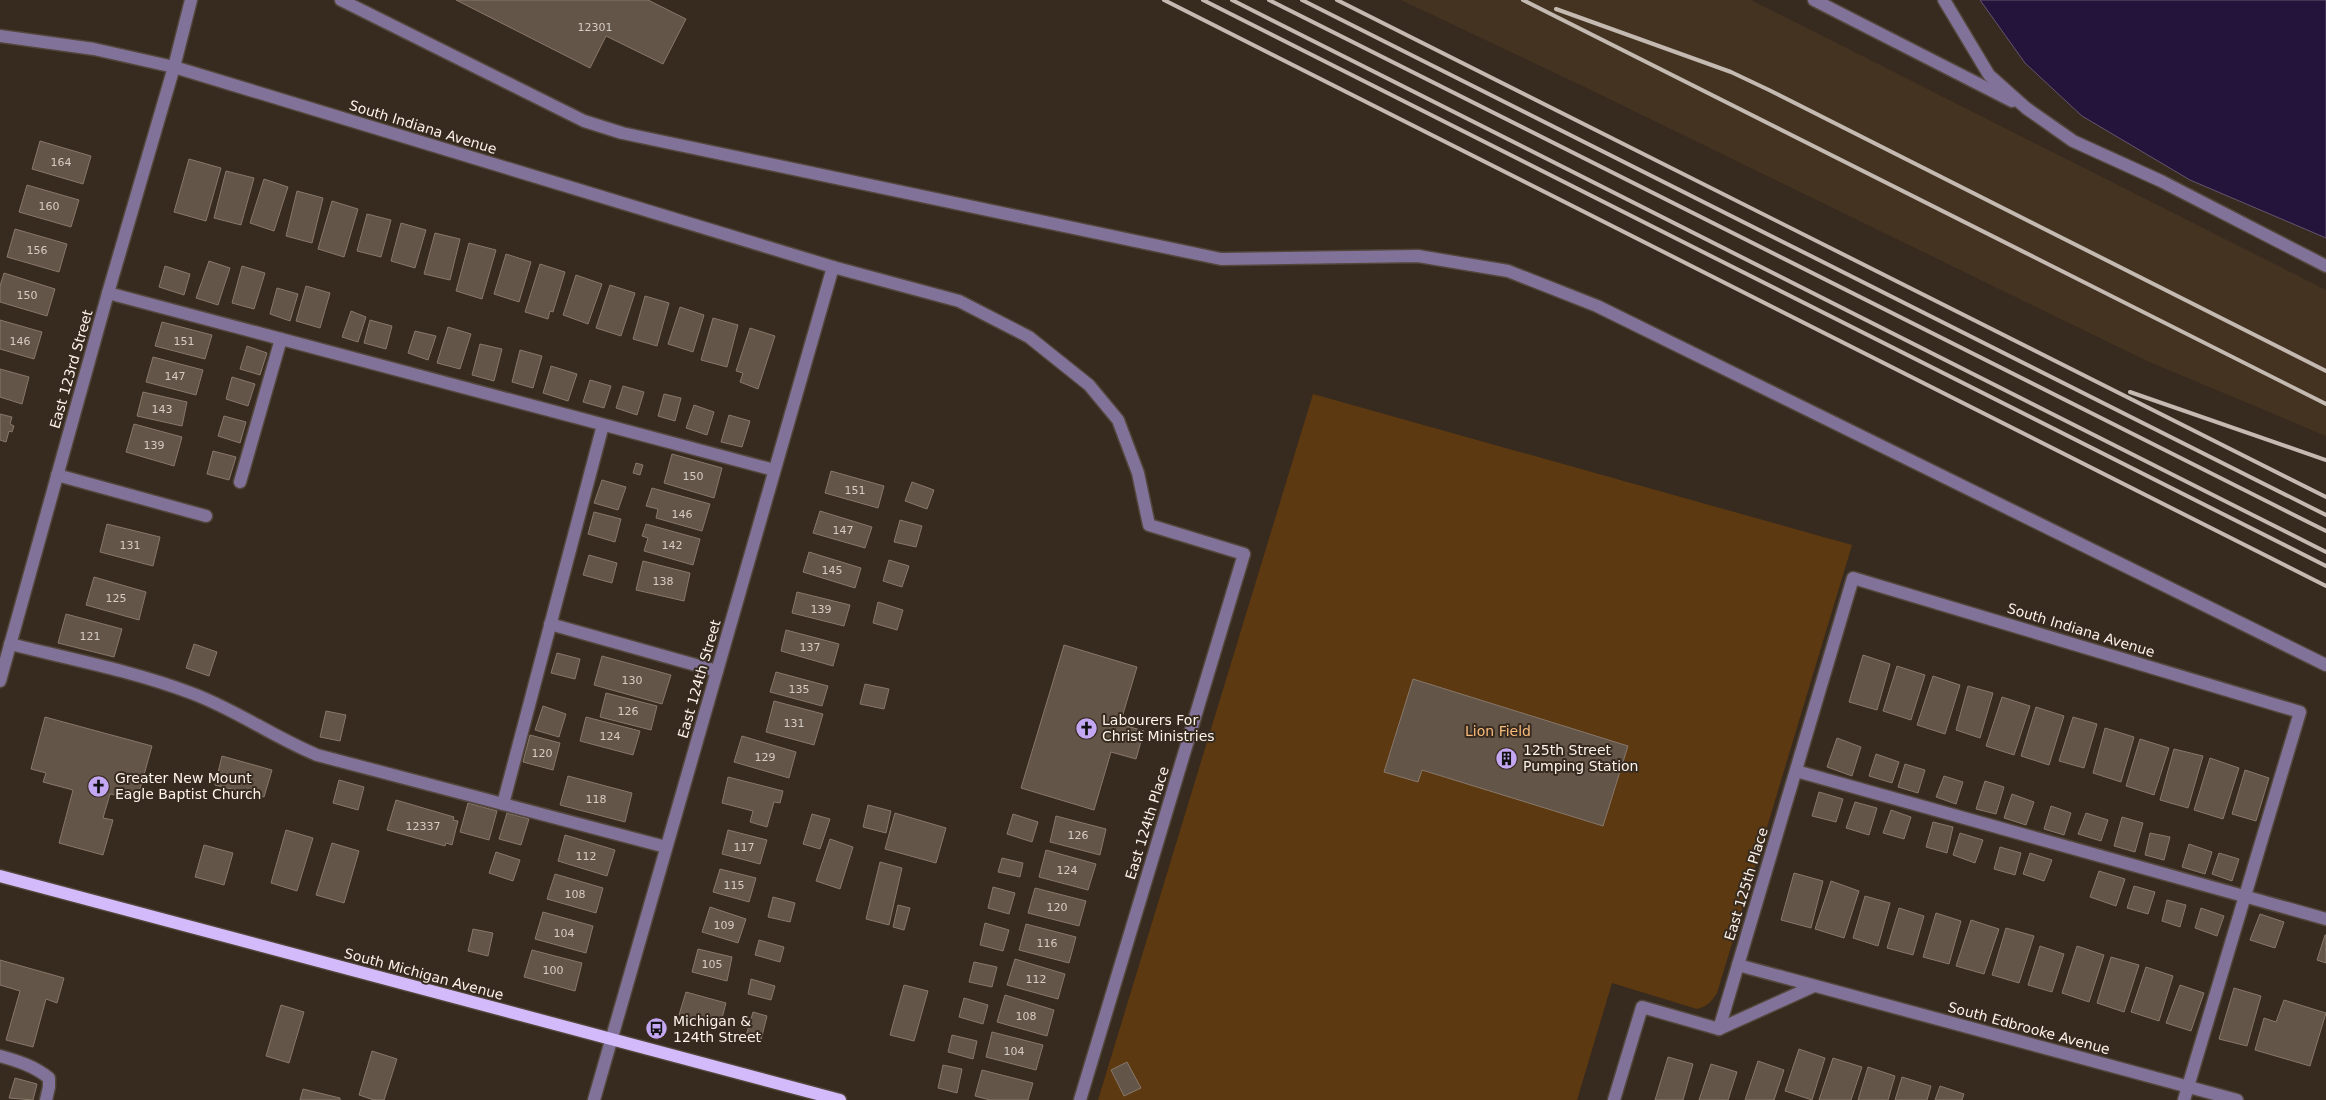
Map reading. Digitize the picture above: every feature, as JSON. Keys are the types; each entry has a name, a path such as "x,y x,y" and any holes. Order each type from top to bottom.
{"main road":[{"name":"South Michigan Avenue","path":"0,876 840,1100"}],"street":[{"name":"East 123rd Street","path":"0,681 108,293 174,67 191,0"},
{"path":"341,0 584,122 616,131 1221,259 1418,256 1508,271 1597,306 2326,665"},
{"path":"1814,0 2026,108"},
{"path":"1944,0 1989,75 2026,108 2073,141 2161,181 2326,266"},
{"name":"South Indiana Avenue","path":"0,36 94,49 174,67 833,266 959,301 1029,337 1088,385 1118,420 1138,473 1149,525 1244,554"},
{"name":"East 124th Street","path":"594,1100 833,266"},
{"path":"108,293 774,470"},
{"path":"240,482 281,339"},
{"path":"503,804 603,425"},
{"path":"57,474 206,516"},
{"name":"East 124th Place","path":"1080,1100 1244,554"},
{"name":"South Indiana Avenue","path":"1853,578 2300,712 2245,896"},
{"name":"East 125th Place","path":"1719,1029 1853,578"},
{"path":"550,624 717,671"},
{"path":"10,644 192,693 257,724 289,744 317,756 666,847"},
{"path":"1796,771 2326,919"},
{"path":"2184,1100 2245,896"},
{"name":"South Edbrooke Avenue","path":"1738,965 2236,1100"},
{"path":"1614,1100 1642,1008 1719,1029 1814,986"},
{"path":"0,1056 24,1063 48,1078 50,1087 46,1100"}],"shaded area":[{"path":"1401,0 1751,0 2326,290 2326,436 2147,361 1597,93"},
{"path":"1980,0 2326,0 2326,238 2190,180 2082,116 2025,63"}],"green space":[{"name":"Lion Field","path":"1313,394 1852,545 1717,993 1704,1007 1697,1009 1612,983 1577,1100 1098,1100"}],"building":[{"path":"456,0 648,0 686,19 663,64 606,36 590,68"},
{"path":"40,141 91,156 83,184 32,169"},
{"path":"189,159 221,168 206,221 174,212"},
{"path":"226,171 254,178 241,225 214,218"},
{"path":"264,179 288,187 274,231 250,223"},
{"path":"27,185 79,200 71,227 19,212"},
{"path":"297,191 323,198 312,243 286,236"},
{"path":"332,201 358,209 344,257 318,249"},
{"path":"367,214 391,220 381,257 357,251"},
{"path":"401,223 426,230 415,268 391,261"},
{"path":"15,229 67,244 59,272 7,257"},
{"path":"435,233 460,239 450,280 424,274"},
{"path":"469,243 496,250 482,299 456,291"},
{"path":"506,254 531,262 519,302 494,294"},
{"path":"209,261 230,268 218,305 196,298"},
{"path":"540,264 565,272 553,312 550,311 548,319 525,312"},
{"path":"165,266 190,274 184,295 159,287"},
{"path":"242,266 265,273 254,309 232,303"},
{"path":"4,273 55,289 47,316 0,302 0,286"},
{"path":"576,275 602,284 588,324 563,315"},
{"path":"610,285 635,293 621,336 596,328"},
{"path":"306,286 330,293 320,328 296,321"},
{"path":"277,288 298,294 290,321 270,314"},
{"path":"645,296 669,303 657,346 633,339"},
{"path":"680,307 704,315 693,352 668,344"},
{"path":"351,311 366,317 358,342 342,337"},
{"path":"713,318 738,325 727,367 701,360"},
{"path":"0,320 42,332 34,359 0,349"},
{"path":"370,320 392,326 386,349 364,343"},
{"path":"162,322 212,335 205,359 155,346"},
{"path":"448,327 471,334 460,369 437,363"},
{"path":"750,328 775,336 758,389 740,382 743,373 736,371"},
{"path":"415,331 436,336 428,360 408,353"},
{"path":"480,344 502,349 494,381 472,375"},
{"path":"247,346 267,353 260,375 240,369"},
{"path":"520,350 542,356 533,388 512,382"},
{"path":"153,357 203,370 196,395 146,382"},
{"path":"551,366 577,374 568,401 543,393"},
{"path":"0,369 29,377 22,404 0,397"},
{"path":"232,377 255,384 248,406 226,399"},
{"path":"590,380 611,386 604,408 583,402"},
{"path":"623,386 644,392 637,415 616,408"},
{"path":"143,392 187,402 182,426 137,416"},
{"path":"664,394 681,398 675,421 658,416"},
{"path":"694,405 714,412 707,435 686,428"},
{"path":"0,414 12,417 10,424 14,426 12,432 9,431 6,442 0,440"},
{"path":"729,415 750,421 742,447 721,442"},
{"path":"224,416 246,422 240,443 218,436"},
{"path":"134,424 182,437 174,466 126,452"},
{"path":"213,451 236,457 229,480 207,474"},
{"path":"672,454 722,468 714,498 664,483"},
{"path":"636,463 643,465 640,475 633,473"},
{"path":"831,471 884,486 878,508 825,493"},
{"path":"602,480 626,487 618,510 594,503"},
{"path":"912,482 934,490 927,509 905,501"},
{"path":"652,488 710,504 702,531 656,518 658,509 646,506"},
{"path":"820,511 872,527 865,548 813,533"},
{"path":"594,512 621,519 615,542 588,534"},
{"path":"900,520 922,526 916,547 894,542"},
{"path":"107,524 160,537 153,566 100,552"},
{"path":"646,524 700,539 693,565 644,551 648,538 642,536"},
{"path":"809,552 861,568 855,588 803,572"},
{"path":"589,555 617,563 612,583 583,575"},
{"path":"889,560 909,566 902,587 883,581"},
{"path":"643,561 690,573 684,601 636,590"},
{"path":"94,577 146,592 139,620 86,605"},
{"path":"797,592 850,605 844,626 792,613"},
{"path":"878,602 903,610 897,630 873,623"},
{"path":"66,614 122,629 114,657 58,643"},
{"path":"786,630 839,644 833,666 781,651"},
{"path":"194,644 217,652 209,676 186,668"},
{"name":"Labourers For Christ Ministries","path":"1064,645 1137,667 1120,724 1144,731 1136,759 1111,752 1094,810 1021,788"},
{"path":"557,653 580,659 575,679 551,673"},
{"path":"1863,655 1890,664 1877,710 1849,702"},
{"path":"602,656 671,675 662,704 594,685"},
{"path":"1897,666 1925,675 1911,720 1883,711"},
{"path":"776,672 828,686 822,706 770,692"},
{"path":"1933,676 1960,685 1945,734 1917,725"},
{"name":"125th Street Pumping Station","path":"1413,679 1628,746 1603,826 1422,770 1418,782 1384,772"},
{"path":"865,684 889,689 884,709 860,704"},
{"path":"1968,686 1993,693 1980,738 1956,730"},
{"path":"606,693 657,706 651,730 600,717"},
{"path":"2002,697 2030,706 2014,755 1986,746"},
{"path":"774,701 823,714 814,745 766,732"},
{"path":"543,706 566,714 559,737 535,730"},
{"path":"2036,707 2064,716 2049,765 2021,756"},
{"path":"326,711 346,715 340,741 320,737"},
{"name":"Greater New Mount Eagle Baptist Church","path":"45,717 152,746 137,800 110,794 103,818 113,820 103,855 59,843 73,790 43,782 46,773 31,769"},
{"path":"586,717 640,731 633,755 580,741"},
{"path":"2073,717 2097,724 2084,768 2059,761"},
{"path":"2105,728 2134,737 2121,782 2093,773"},
{"path":"530,735 560,743 553,770 523,762"},
{"path":"742,736 796,752 789,778 734,762"},
{"path":"1837,738 1861,747 1852,776 1827,767"},
{"path":"2140,739 2169,748 2154,795 2126,786"},
{"path":"2174,749 2203,756 2188,808 2160,800"},
{"path":"1876,754 1899,762 1892,783 1869,776"},
{"path":"222,756 272,770 264,797 215,785"},
{"path":"2210,758 2239,768 2223,819 2194,810"},
{"path":"1905,764 1925,770 1918,793 1898,787"},
{"path":"2245,770 2269,778 2256,821 2232,814"},
{"path":"568,776 632,793 625,822 560,805"},
{"path":"1944,776 1963,782 1956,804 1936,797"},
{"path":"728,777 783,791 780,803 774,802 767,827 750,822 753,811 722,803"},
{"path":"339,780 364,787 358,810 333,803"},
{"path":"1985,781 2004,787 1996,814 1976,809"},
{"path":"1819,792 1843,799 1836,822 1812,816"},
{"path":"2012,794 2034,802 2026,825 2004,818"},
{"path":"396,800 454,817 453,820 458,821 452,845 446,843 445,846 387,830"},
{"path":"1855,802 1877,808 1869,835 1846,828"},
{"path":"468,803 497,811 489,840 460,832"},
{"path":"868,805 891,811 886,833 863,827"},
{"path":"2051,806 2071,813 2064,835 2044,829"},
{"path":"1891,810 1911,817 1904,839 1883,833"},
{"path":"507,813 529,819 521,845 499,839"},
{"path":"895,813 946,828 936,863 885,849"},
{"path":"2086,813 2108,820 2101,841 2078,834"},
{"path":"812,814 830,819 820,849 803,844"},
{"path":"1013,814 1038,822 1032,842 1007,834"},
{"path":"1056,816 1106,829 1100,855 1050,842"},
{"path":"2122,817 2143,823 2135,852 2114,846"},
{"path":"1933,822 1953,827 1947,853 1926,847"},
{"path":"286,830 313,838 297,891 271,883"},
{"path":"728,830 767,840 760,864 722,854"},
{"path":"1960,833 1983,840 1975,863 1953,855"},
{"path":"2150,833 2170,837 2164,860 2145,855"},
{"path":"565,835 615,850 607,876 558,861"},
{"path":"830,839 853,847 840,889 816,881"},
{"path":"332,843 359,851 344,903 316,895"},
{"path":"2189,844 2212,852 2205,874 2182,867"},
{"path":"204,845 233,853 224,885 195,877"},
{"path":"2000,847 2021,853 2015,875 1994,869"},
{"path":"1046,850 1096,864 1088,890 1039,877"},
{"path":"496,852 520,860 513,881 489,873"},
{"path":"2030,853 2052,860 2044,881 2023,874"},
{"path":"2219,853 2239,859 2232,881 2212,874"},
{"path":"1002,858 1023,863 1020,877 998,872"},
{"path":"880,862 902,868 889,925 866,919"},
{"path":"720,869 756,878 749,902 713,892"},
{"path":"2099,871 2125,879 2116,906 2090,897"},
{"path":"1794,873 1823,881 1811,928 1781,920"},
{"path":"555,874 603,888 596,913 547,899"},
{"path":"1831,881 1859,891 1844,938 1815,929"},
{"path":"2134,886 2155,892 2148,914 2127,908"},
{"path":"993,887 1015,893 1009,914 988,908"},
{"path":"1035,888 1086,901 1079,926 1028,913"},
{"path":"1865,896 1890,903 1878,946 1853,938"},
{"path":"773,897 795,903 790,922 768,917"},
{"path":"2167,900 2186,905 2180,927 2162,921"},
{"path":"898,905 910,908 904,930 893,927"},
{"path":"710,907 746,919 738,943 702,932"},
{"path":"1899,908 1924,916 1913,955 1887,948"},
{"path":"2201,908 2224,916 2217,936 2195,928"},
{"path":"543,912 593,926 586,953 535,939"},
{"path":"1936,913 1961,921 1949,964 1923,957"},
{"path":"2260,914 2284,922 2275,948 2250,940"},
{"path":"1971,920 1999,929 1984,974 1956,966"},
{"path":"985,923 1009,930 1003,951 980,945"},
{"path":"1026,924 1076,937 1069,963 1019,950"},
{"path":"2006,928 2034,936 2019,983 1992,975"},
{"path":"473,929 493,933 488,956 468,951"},
{"path":"2326,935 2326,963 2317,960"},
{"path":"759,940 784,947 780,962 755,955"},
{"path":"2040,946 2064,954 2052,992 2028,985"},
{"path":"2077,946 2104,955 2089,1002 2062,993"},
{"path":"698,949 732,957 727,981 692,972"},
{"path":"532,950 582,963 575,991 524,977"},
{"path":"2111,957 2139,965 2124,1012 2097,1003"},
{"path":"1015,959 1065,974 1058,999 1007,985"},
{"path":"0,960 64,978 57,1003 46,999 33,1047 6,1040 20,991 0,985"},
{"path":"974,962 997,967 992,987 969,982"},
{"path":"2146,967 2173,976 2159,1021 2131,1012"},
{"path":"751,979 775,986 771,1000 748,994"},
{"path":"904,985 928,991 914,1041 890,1035"},
{"path":"2180,985 2204,993 2191,1031 2166,1023"},
{"path":"2234,988 2261,996 2247,1046 2219,1039"},
{"path":"686,992 726,1003 720,1026 679,1015"},
{"path":"1005,995 1054,1010 1047,1036 997,1022"},
{"path":"964,998 988,1005 983,1024 959,1017"},
{"path":"2284,1000 2326,1013 2310,1066 2255,1050 2264,1018 2276,1022"},
{"path":"281,1005 304,1012 289,1063 266,1056"},
{"path":"753,1012 767,1016 761,1040 746,1036"},
{"path":"992,1032 1043,1045 1036,1070 986,1057"},
{"path":"952,1035 977,1041 973,1059 948,1052"},
{"path":"1799,1049 1825,1058 1812,1100 1785,1091"},
{"path":"372,1051 397,1059 384,1100 374,1100 359,1095"},
{"path":"1668,1057 1693,1064 1683,1100 1655,1100"},
{"path":"1833,1058 1862,1067 1851,1100 1819,1100"},
{"path":"1758,1061 1784,1070 1774,1100 1745,1100"},
{"path":"1127,1062 1141,1088 1124,1096 1111,1070"},
{"path":"1711,1064 1737,1072 1728,1100 1699,1100"},
{"path":"943,1065 962,1069 957,1093 938,1088"},
{"path":"1868,1067 1895,1076 1888,1100 1858,1100"},
{"path":"982,1070 1033,1083 1028,1100 990,1100 975,1096"},
{"path":"1902,1077 1931,1086 1927,1100 1895,1100"},
{"path":"15,1078 37,1084 33,1100 9,1098"},
{"path":"1940,1086 1964,1094 1962,1100 1935,1100"},
{"path":"303,1089 340,1098 340,1100 300,1100"}],"railway":[{"path":"1164,0 2326,586"},
{"path":"1203,0 2326,566"},
{"path":"1232,0 2326,552"},
{"path":"1269,0 2326,531"},
{"path":"1302,0 2326,515"},
{"path":"1337,0 2326,497"},
{"path":"1523,0 2326,404"},
{"path":"1556,9 1731,72 2326,371"},
{"path":"2130,392 2326,460"}],"place":[{"name":"Labourers For Christ Ministries","path":"1086,728"},
{"name":"125th Street Pumping Station","path":"1507,758"},
{"name":"Greater New Mount Eagle Baptist Church","path":"99,786"},
{"name":"Michigan & 124th Street","path":"657,1029"}]}
